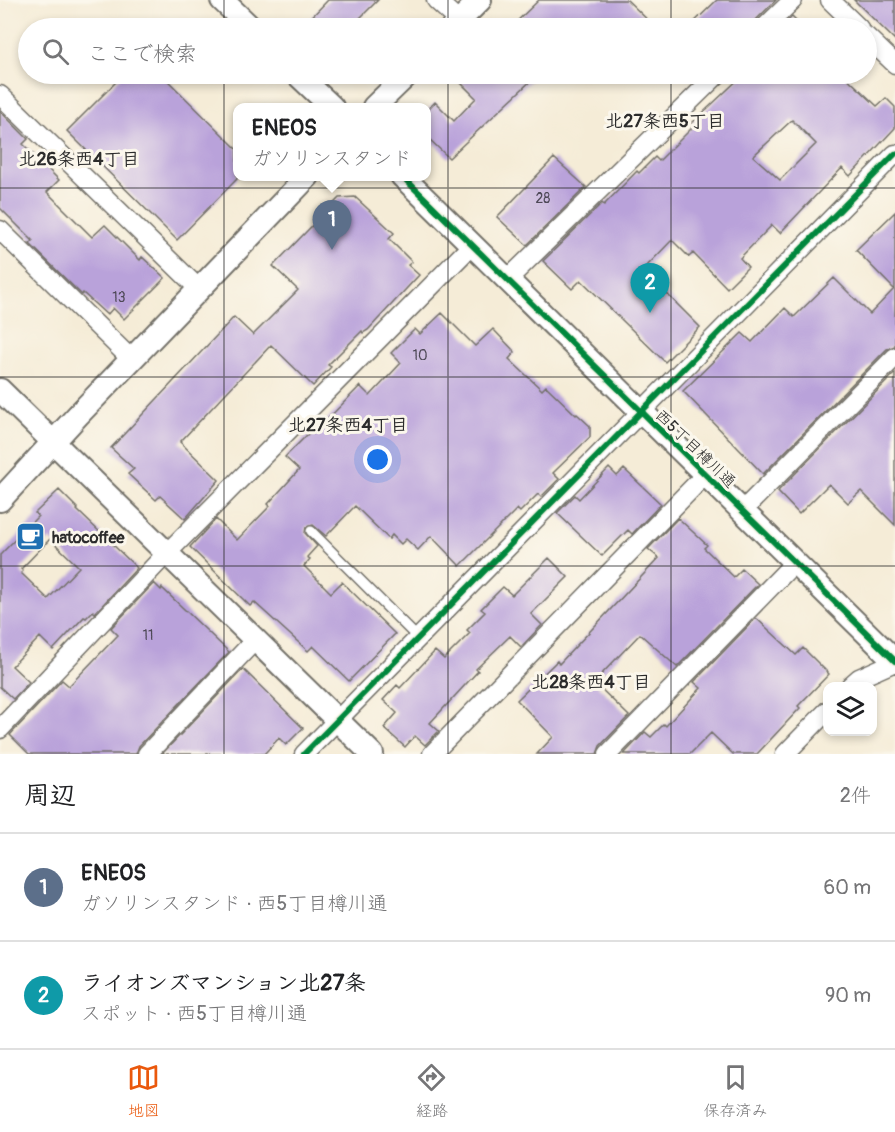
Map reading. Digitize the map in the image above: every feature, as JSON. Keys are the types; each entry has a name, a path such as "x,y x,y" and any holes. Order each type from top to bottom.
{"street":[{"path":"222,0 241,18"},
{"path":"436,0 450,18"},
{"path":"462,18 480,0"},
{"path":"774,18 793,0"},
{"path":"830,0 849,18"},
{"path":"877,46 895,64"},
{"path":"307,84 327,103"},
{"path":"379,103 398,84"},
{"path":"507,280 708,84"},
{"path":"0,95 200,290"},
{"path":"304,754 895,154"},
{"path":"0,500 79,414 304,181"},
{"name":"西5丁目樽川通","path":"406,181 895,662"},
{"path":"0,230 132,359"},
{"path":"0,729 167,554 472,245"},
{"path":"742,511 895,357"},
{"path":"0,390 372,754"},
{"path":"432,754 705,475"},
{"path":"608,754 794,563"},
{"path":"147,754 255,640"},
{"path":"855,682 895,662"},
{"path":"785,754 823,715"}],"lane":[{"path":"311,531 418,638"}],"building":[{"path":"328,0 378,0 360,18 311,18"},
{"path":"539,0 627,0 646,18 520,18"},
{"path":"717,0 776,0 758,18 698,18"},
{"path":"854,0 895,0 895,40 877,22 877,18 872,18"},
{"path":"114,84 171,84 233,145 233,181 235,181 177,240 67,131"},
{"path":"462,84 527,84 449,158 431,141 431,106 435,102 454,121 476,98"},
{"path":"733,84 854,84 877,106 886,98 895,107 895,128 850,176 842,168 780,233 772,225 740,258 748,267 727,288 693,253 689,257 672,240 643,270 700,327 665,362 581,280 572,289 543,261 637,171 639,173 655,157 659,161 694,126 692,123","holes":["792,120 816,144 780,180 753,156"]},
{"path":"0,111 28,139 23,144 59,180 47,192 92,237 105,225 140,260 142,257 165,278 124,319 113,308 107,315 83,293 82,295 30,244 33,241 0,208"},
{"path":"554,158 586,187 527,245 497,217"},
{"path":"355,197 394,233 389,239 412,262 408,265 419,275 368,330 363,333 362,331 328,365 331,367 313,386 271,345 180,442 219,480 185,519 160,496 156,500 128,474 134,469 111,448 234,317 253,335 298,290 273,266 339,198"},
{"path":"895,212 895,346 887,349 763,474 683,391 742,333 752,342 785,308 794,317 834,278 870,314 894,289 856,250"},
{"path":"442,313 475,346 493,329 515,352 509,359 542,390 546,386 590,426 590,437 553,473 559,479 541,497 538,494 520,512 517,509 460,566 431,536 418,550 406,539 401,544 392,535 389,539 355,506 326,536 313,525 306,527 305,533 317,546 307,557 310,559 304,566 331,593 342,582 395,634 349,681 313,646 308,651 254,602 250,606 190,547 216,519 237,540 270,506 268,504 299,470 285,457 312,430 314,433 360,386 370,396 401,363 391,353 415,329 420,334"},
{"path":"895,373 895,525 861,491 848,503 829,484 799,514 778,492 779,490"},
{"path":"609,468 617,476 624,469 661,504 632,534 628,530 602,556 557,513 575,495 579,499"},
{"path":"59,490 137,568 95,613 93,611 86,618 84,617 53,650 40,637 12,666 29,682 13,699 0,687 0,555 38,516 35,513","holes":["50,539 79,567 48,599 21,573 23,571 21,569"]},
{"path":"678,518 707,545 704,548 734,577 742,569 758,584 677,667 640,634 594,682 629,716 600,746 597,754 537,754 553,737 517,700 557,661 559,664 659,558 648,549"},
{"path":"549,558 568,577 531,614 542,625 521,647 510,636 476,669 478,671 430,723 439,731 425,745 415,736 405,747 384,728 397,713 383,700 397,685 400,688 435,651 444,659 470,633 467,630 485,612 481,609 503,587 512,595"},
{"path":"154,583 229,652 139,746 136,754 29,754 10,735 62,680 69,686 118,635 111,628"},
{"path":"756,618 796,655 803,648 829,674 757,754 733,754 711,733 690,754 624,754 645,732 651,737 664,724 666,726 701,688 694,682"},
{"path":"243,669 303,728 286,745 279,738 264,754 162,754"}],"cycle path":[{"path":"304,754 895,154"},
{"path":"407,181 895,661"}],"place":[{"name":"ENEOS","path":"332,250"},
{"name":"ライオンズマンション北27条","path":"650,313"},
{"name":"hatocoffee","path":"31,537"}],"district":[{"name":"北27条西5丁目","path":"665,121"},
{"name":"北26条西4丁目","path":"79,159"},
{"name":"北27条西4丁目","path":"348,425"},
{"name":"北28条西4丁目","path":"591,682"}]}
